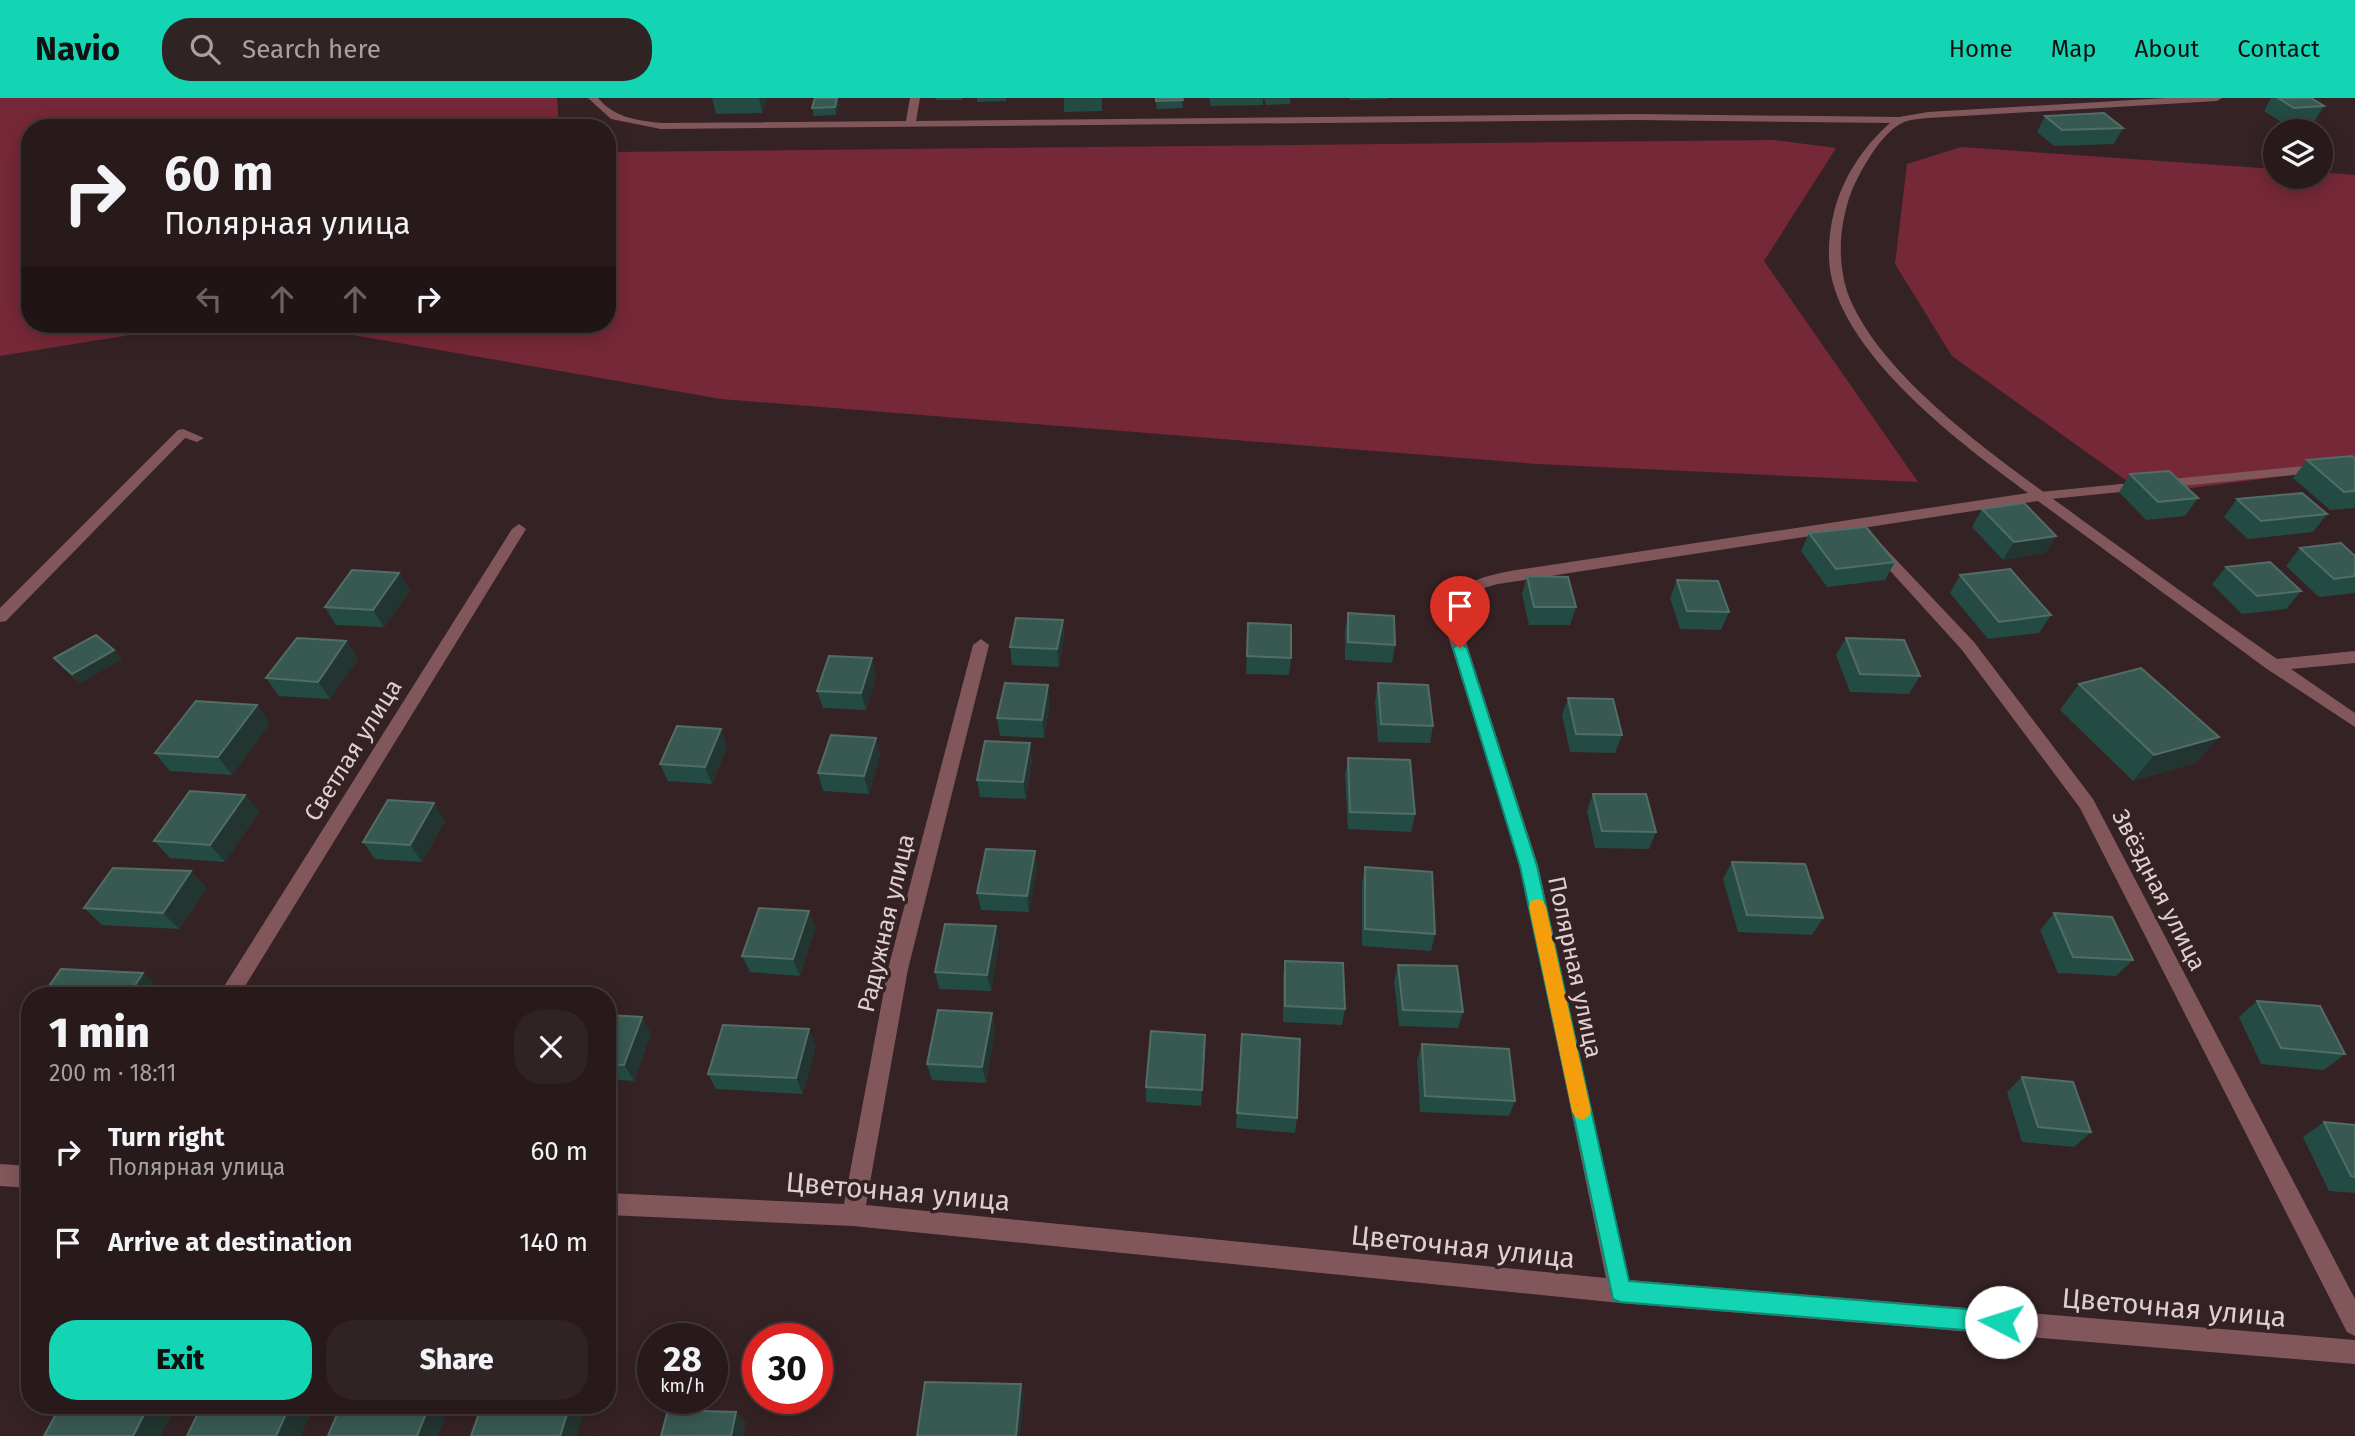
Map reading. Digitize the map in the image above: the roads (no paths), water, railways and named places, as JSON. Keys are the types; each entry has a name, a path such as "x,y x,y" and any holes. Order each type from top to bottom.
{"street":[{"path":"593,98 604,113 625,121 661,126 911,122 1146,124 1637,117 1899,120 1928,115 2217,98"},
{"path":"911,122 915,98"},
{"path":"1899,120 1878,137 1862,160 1836,224 1835,272 1845,301 1870,344 1903,381 1961,433 2040,496 2273,666 2355,721"},
{"path":"0,617 183,433 197,438"},
{"path":"1853,523 2040,496 2355,465"},
{"name":"Полярная улица","path":"1620,1291 1529,866 1452,624 1458,601 1475,583 1853,523"},
{"name":"Звёздная улица","path":"1853,523 1968,646 2087,804 2355,1324"},
{"name":"Светлая улица","path":"234,987 519,529"},
{"name":"Радужная улица","path":"853,1214 898,969 981,645"},
{"path":"2273,666 2355,657"},
{"path":"0,1175 21,1176"},
{"name":"Цветочная улица","path":"616,1204 853,1214 1620,1291 2355,1352"}]}
